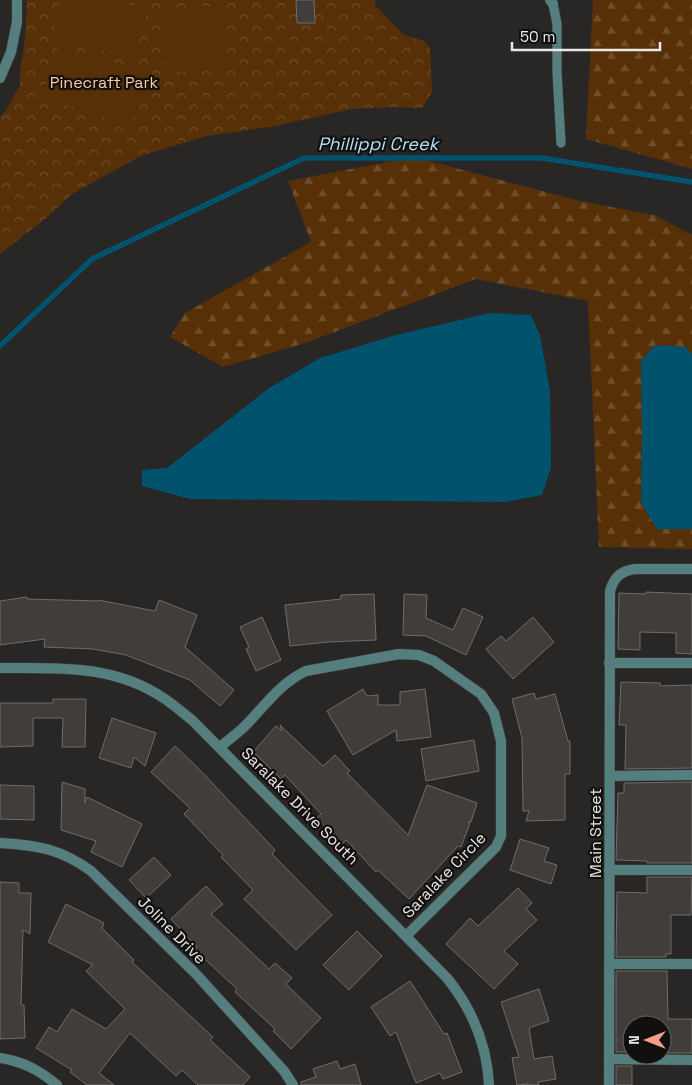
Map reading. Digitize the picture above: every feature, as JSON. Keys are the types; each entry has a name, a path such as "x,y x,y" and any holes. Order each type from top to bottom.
{"street":[{"path":"0,78 11,52 17,22 17,0"},
{"path":"0,52 11,52"},
{"name":"Main Street","path":"609,1085 610,591 612,582 626,570 692,569"},
{"name":"Saralake Circle","path":"220,747 243,728 294,676 306,671 399,654 419,655 434,660 481,694 494,713 501,741 501,836 496,847 407,935"},
{"path":"609,663 692,663"},
{"name":"Saralake Drive South","path":"0,668 74,668 110,674 136,683 164,698 192,720 448,978 474,1020 482,1040 489,1085"},
{"path":"610,776 692,775"},
{"name":"Joline Drive","path":"0,843 53,850 75,859 91,871 196,974 284,1071 293,1085"},
{"path":"609,870 692,870"},
{"path":"610,964 692,964"},
{"path":"0,1058 28,1065 42,1072 57,1085"},
{"path":"609,1060 692,1060"}],"lane":[{"path":"551,2 557,24 557,72 561,143"}],"green space":[{"name":"Pinecraft Park","path":"27,0 375,0 375,5 404,35 424,41 430,48 432,92 422,108 351,109 275,126 207,136 140,156 72,194 45,219 0,254 0,117 20,85"},
{"path":"61,0 112,0 147,8 135,57 52,37"},
{"path":"593,0 692,0 692,169 586,139"},
{"path":"224,6 226,70 166,72 164,9"},
{"path":"58,47 148,72 132,126 42,97"},
{"path":"414,157 580,201 654,215 692,235 692,354 686,347 642,433 641,502 657,529 692,529 692,549 599,547 588,301 476,279 305,343 223,367 170,337 185,313 311,242 288,181"}],"water":[{"path":"490,313 531,315 540,335 550,391 551,468 542,495 506,502 190,499 142,486 142,470 167,468 269,388 320,358 396,335"},
{"path":"655,345 686,347 692,354 692,529 657,529 641,503 641,361"}],"building":[{"path":"296,0 314,0 315,23 297,23"},
{"path":"646,592 692,594 692,654 676,653 676,633 640,632 640,650 618,649 619,593 646,594"},
{"path":"374,594 376,640 290,646 285,605 341,599 341,595"},
{"path":"404,594 427,595 426,618 453,630 463,608 483,617 466,655 426,636 403,635"},
{"path":"27,597 27,599 98,600 155,611 159,600 197,615 185,647 234,690 220,706 190,680 126,655 93,649 44,647 45,639 0,645 0,601"},
{"path":"262,617 281,660 256,671 246,649 249,647 240,627"},
{"path":"533,617 554,642 513,679 486,649 501,636 506,641"},
{"path":"621,682 660,683 660,686 692,685 692,768 625,769 626,725 619,725"},
{"path":"363,689 367,696 378,695 378,705 400,705 400,692 425,689 431,737 397,741 396,730 353,755 327,711"},
{"path":"534,693 536,699 555,694 568,741 570,741 570,774 565,774 565,820 526,821 529,811 523,811 522,738 512,699"},
{"path":"53,699 86,699 85,747 62,747 63,718 33,718 33,746 0,747 0,703 53,703"},
{"path":"112,718 156,733 145,766 134,757 131,768 99,758"},
{"path":"280,725 323,766 335,755 350,771 347,773 408,835 427,785 477,803 471,822 468,822 470,823 461,847 458,846 409,899 378,870 376,872 346,840 342,844 317,818 321,814 285,775 281,779 253,752 276,726 282,731"},
{"path":"474,740 479,771 426,781 421,749"},
{"path":"175,746 275,850 272,854 332,915 296,950 244,899 253,890 221,857 223,855 184,814 190,808 151,772"},
{"path":"62,782 85,789 85,803 87,797 142,824 122,867 91,852 96,841 61,830"},
{"path":"692,782 692,863 647,863 647,861 616,860 618,793 624,793 624,783"},
{"path":"0,785 34,786 34,820 0,819"},
{"path":"520,839 549,848 544,861 557,865 551,884 510,870"},
{"path":"154,857 171,875 146,898 129,880"},
{"path":"647,877 692,877 691,915 671,915 671,954 666,954 666,957 616,957 617,892 647,893"},
{"path":"0,882 19,883 19,893 31,893 30,934 23,930 21,1005 24,1005 25,1038 0,1039"},
{"path":"206,886 223,904 211,914 269,969 275,963 292,978 286,984 321,1018 291,1049 273,1031 275,1029 235,992 237,989 195,950 197,947 171,919"},
{"path":"518,888 532,903 526,909 537,920 504,951 518,964 494,989 446,944 470,918 478,926"},
{"path":"66,904 104,923 102,928 134,960 132,962 213,1037 210,1040 250,1077 243,1085 198,1085 182,1070 176,1076 130,1033 99,1073 114,1085 87,1085 70,1072 72,1070 36,1048 49,1027 57,1032 72,1009 106,1029 125,1009 86,971 93,965 48,942"},
{"path":"357,931 382,956 349,990 323,965"},
{"path":"616,971 667,971 668,1015 622,1015 622,1052 616,1052"},
{"path":"410,981 444,1034 447,1033 462,1072 443,1079 440,1073 416,1083 396,1032 390,1036 371,1007"},
{"path":"539,989 549,1021 529,1028 534,1059 552,1056 556,1079 538,1082 539,1085 517,1085 512,1058 519,1057 501,1002"},
{"path":"672,1019 692,1019 692,1053 672,1053"},
{"path":"337,1061 340,1069 355,1064 361,1085 301,1085 301,1082 316,1077 313,1069"},
{"path":"616,1066 632,1066 632,1085 616,1085"}],"waterway":[{"name":"Phillippi Creek","path":"0,346 92,259 304,158 542,158 692,182"}]}
